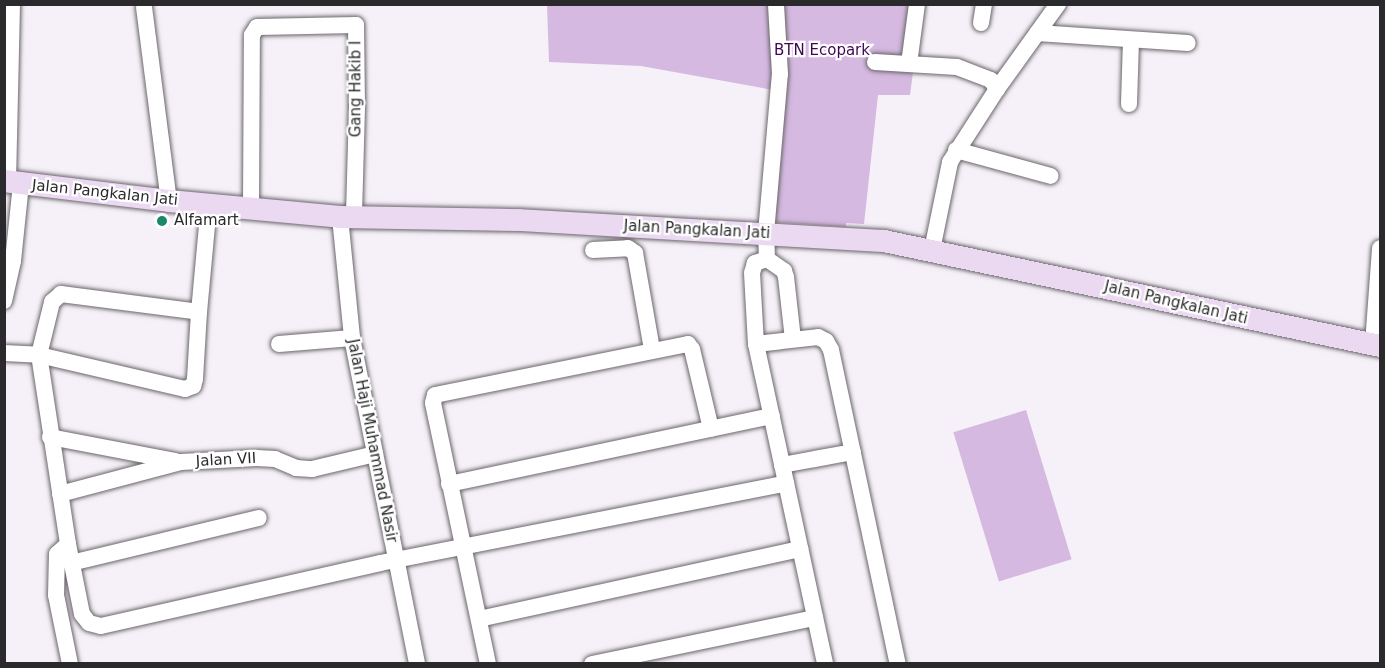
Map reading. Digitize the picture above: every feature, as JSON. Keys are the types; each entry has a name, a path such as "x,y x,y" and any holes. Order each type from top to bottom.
{"main road":[{"name":"Jalan Pangkalan Jati","path":"11,182 169,201 347,217 519,220 884,241 1085,281 1235,317 1377,345"}],"street":[{"path":"4,301 13,261 12,4"},
{"path":"767,259 766,233 780,74 776,4"},
{"path":"909,64 917,4"},
{"path":"981,23 984,4"},
{"path":"932,250 945,176 956,150 1041,20 1058,4"},
{"path":"148,5 169,201"},
{"path":"1041,20 1131,40 1188,44"},
{"name":"Gang Hakib I","path":"251,207 252,35 257,27 356,25 357,107 347,217"},
{"path":"1129,104 1131,40"},
{"path":"875,62 957,67 991,80 997,90"},
{"path":"956,150 1051,176"},
{"path":"4,353 39,355 185,389 193,386 209,205"},
{"name":"Jalan Haji Muhammad Nasir","path":"347,217 352,338 394,560 417,663"},
{"path":"593,250 628,248 635,253 652,349"},
{"path":"1377,345 1380,248"},
{"path":"767,259 784,270 793,339"},
{"path":"767,259 755,263 752,273 756,344 825,663"},
{"path":"199,312 61,294 52,302 39,355 71,563 82,614 89,623 101,626 394,560 786,483"},
{"path":"756,344 818,337 826,341 831,350 898,663"},
{"path":"279,344 352,338"},
{"path":"488,663 433,403 439,393 652,349 688,344 692,349 711,429"},
{"path":"449,484 772,416"},
{"name":"Jalan VII","path":"50,437 181,462"},
{"path":"782,465 853,452"},
{"name":"Jalan VII","path":"60,494 181,462 266,458 275,459 296,468 312,470 375,454"},
{"path":"71,563 259,518"},
{"path":"68,544 57,554 56,595 70,663"},
{"path":"479,619 800,549"},
{"path":"592,663 815,618"}],"green space":[{"name":"BTN Ecopark","path":"547,5 922,5 910,95 878,95 864,224 846,223 846,227 772,222 773,90 641,66 549,62"},
{"path":"1026,410 1072,559 999,581 953,432"}],"place":[{"name":"Alfamart","path":"162,221"}]}
